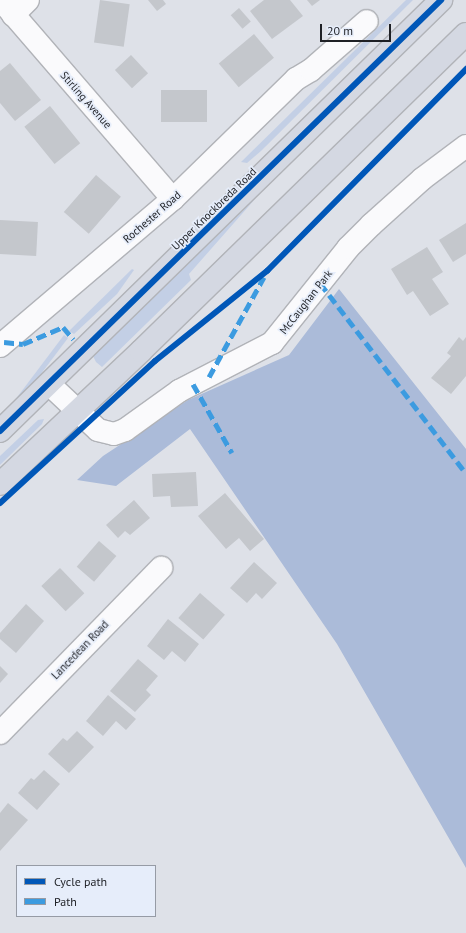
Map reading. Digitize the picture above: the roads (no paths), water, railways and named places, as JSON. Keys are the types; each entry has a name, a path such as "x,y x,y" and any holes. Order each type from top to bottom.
{"highway":[{"name":"Upper Knockbreda Road","path":"0,431 441,0"},
{"path":"0,484 77,412 466,34"}],"street":[{"name":"Stirling Avenue","path":"14,5 173,199"},
{"name":"Rochester Road","path":"1,342 173,199 296,79 311,70 367,21"},
{"name":"McCaughan Park","path":"49,384 88,423 104,433 114,434 125,430 179,391 235,364 272,343 348,248 422,179 466,146"},
{"name":"Lancedean Road","path":"0,733 161,568"}]}
